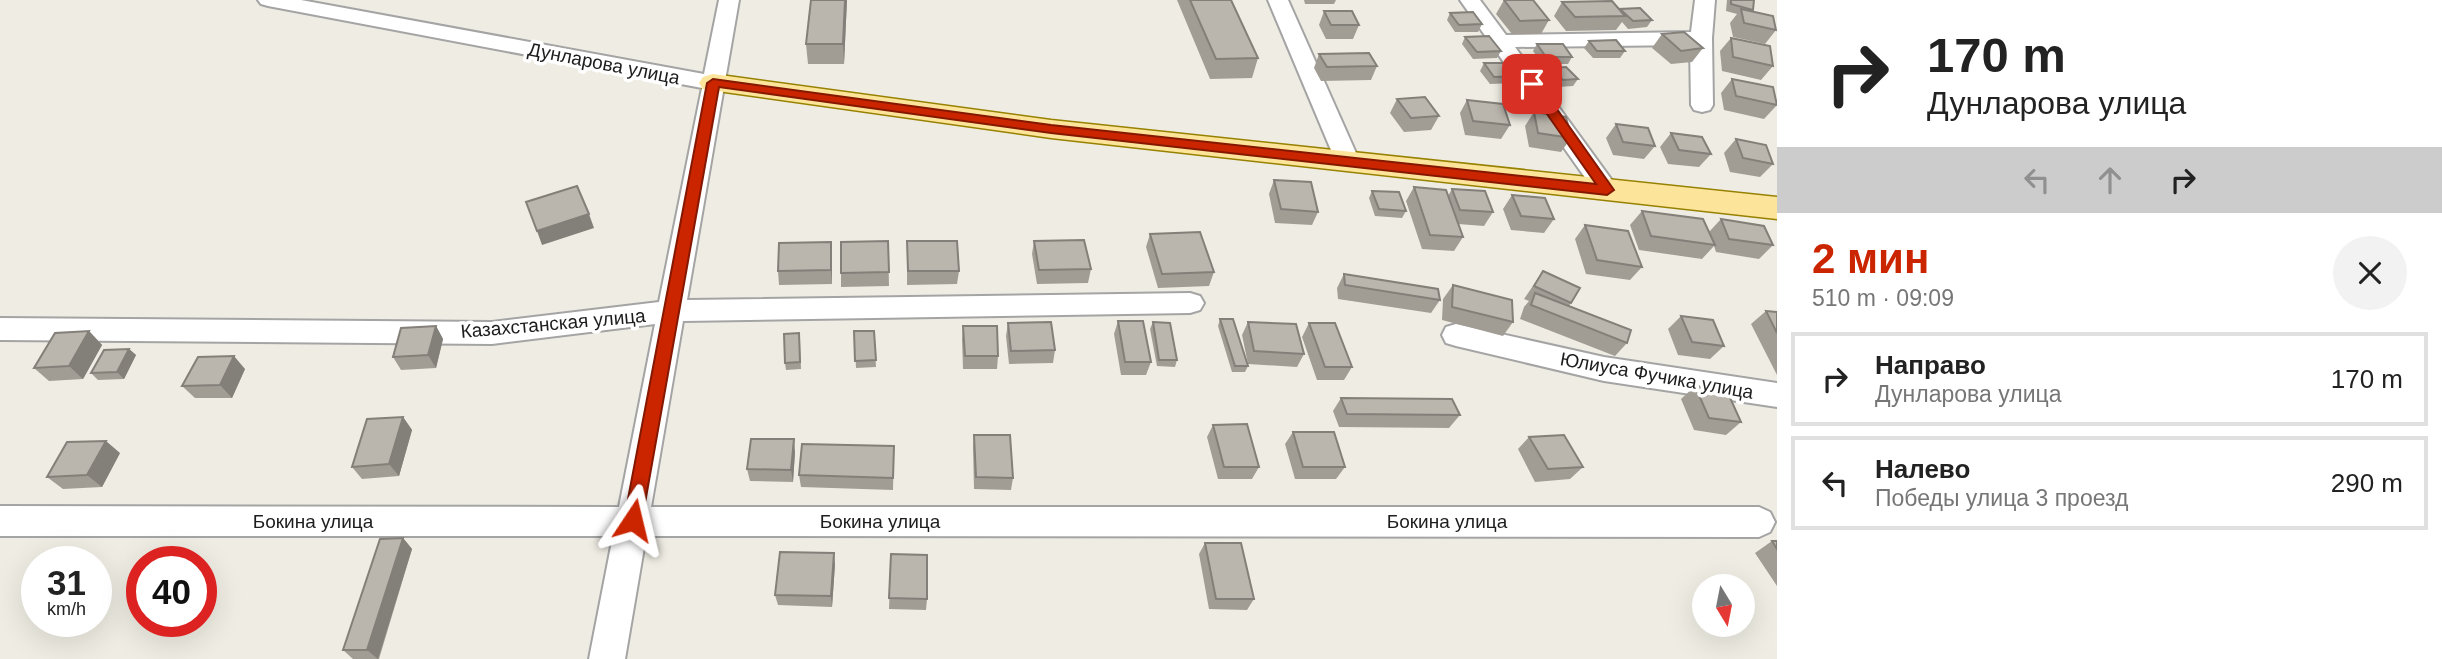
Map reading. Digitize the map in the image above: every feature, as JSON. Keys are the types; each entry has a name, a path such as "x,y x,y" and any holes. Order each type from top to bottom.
{"main road":[{"name":"Дунларова улица","path":"713,83 1051,129 1777,208"}],"street":[{"name":"Дунларова улица","path":"268,0 713,83"},
{"path":"607,659 729,0"},
{"path":"1278,0 1348,162"},
{"path":"1470,0 1607,190"},
{"path":"1702,104 1701,38 1704,0"},
{"path":"1502,41 1701,38"},
{"name":"Казахстанская улица","path":"0,328 492,333 671,311 1190,303"},
{"name":"Юлиуса Фучика улица","path":"1455,335 1604,369 1777,395"},
{"name":"Бокина улица","path":"0,521 1759,522"}],"building":[{"path":"811,0 845,0 843,44 806,44"},
{"path":"1190,0 1231,0 1258,58 1216,59"},
{"path":"1504,0 1533,0 1549,20 1520,21"},
{"path":"1731,0 1754,0 1753,10 1731,4"},
{"path":"1612,1 1625,16 1575,17 1562,2"},
{"path":"1640,8 1652,20 1633,21 1620,9"},
{"path":"1741,9 1773,16 1776,30 1744,23"},
{"path":"1324,11 1352,11 1359,25 1331,25"},
{"path":"1473,12 1482,24 1459,25 1450,13"},
{"path":"1684,32 1703,48 1681,51 1662,34"},
{"path":"1489,36 1501,51 1477,52 1465,37"},
{"path":"1731,38 1770,46 1773,66 1733,57"},
{"path":"1616,40 1625,51 1597,51 1589,41"},
{"path":"1537,44 1563,44 1572,57 1546,57"},
{"path":"1369,53 1377,66 1327,67 1319,54"},
{"path":"1484,63 1510,63 1521,76 1494,77"},
{"path":"1566,67 1578,79 1563,80 1552,68"},
{"path":"1732,79 1773,87 1777,105 1736,96"},
{"path":"1425,97 1439,116 1411,118 1397,99"},
{"path":"1467,100 1503,104 1510,125 1473,121"},
{"path":"1534,112 1566,117 1571,138 1538,133"},
{"path":"1616,124 1648,128 1655,146 1623,142"},
{"path":"1671,133 1702,137 1711,154 1679,150"},
{"path":"1736,139 1766,145 1773,164 1743,158"},
{"path":"1274,180 1311,182 1318,212 1281,209"},
{"path":"577,186 589,214 537,231 526,202"},
{"path":"1414,187 1446,190 1463,237 1430,235"},
{"path":"1452,189 1485,191 1493,212 1460,210"},
{"path":"1372,191 1399,192 1406,211 1379,209"},
{"path":"1512,195 1545,198 1554,219 1521,216"},
{"path":"1642,211 1703,219 1715,245 1651,236"},
{"path":"1721,219 1764,226 1773,245 1729,239"},
{"path":"1585,225 1628,231 1642,267 1597,260"},
{"path":"1200,232 1214,272 1162,274 1150,234"},
{"path":"1084,240 1091,269 1039,270 1034,241"},
{"path":"888,241 889,272 841,273 841,242"},
{"path":"907,241 957,241 959,271 908,271"},
{"path":"831,242 831,270 778,271 779,243"},
{"path":"1543,271 1580,288 1571,303 1534,286"},
{"path":"1344,274 1438,289 1440,300 1345,285"},
{"path":"1453,285 1512,300 1513,322 1452,307"},
{"path":"1535,293 1631,330 1627,343 1531,305"},
{"path":"1766,311 1777,312 1777,333"},
{"path":"1681,316 1713,320 1724,346 1692,342"},
{"path":"1220,319 1233,319 1248,366 1235,366"},
{"path":"1118,321 1143,321 1151,362 1125,362"},
{"path":"1051,322 1055,350 1011,351 1008,323"},
{"path":"1153,322 1170,323 1177,360 1159,360"},
{"path":"1248,322 1296,324 1304,354 1254,351"},
{"path":"1309,323 1335,323 1352,367 1325,367"},
{"path":"436,326 428,355 393,357 401,328"},
{"path":"963,326 997,326 998,356 965,356"},
{"path":"89,331 69,366 34,368 55,333"},
{"path":"854,331 874,331 876,360 855,361"},
{"path":"799,333 800,362 785,363 784,334"},
{"path":"129,349 117,372 91,373 104,350"},
{"path":"234,356 220,385 182,386 198,357"},
{"path":"1695,386 1727,391 1741,422 1709,418"},
{"path":"1341,398 1452,399 1460,415 1347,414"},
{"path":"403,417 389,464 352,467 367,419"},
{"path":"1247,424 1259,467 1224,467 1213,425"},
{"path":"1293,432 1334,432 1345,467 1303,467"},
{"path":"974,435 1010,435 1013,478 976,477"},
{"path":"1564,435 1583,467 1548,469 1529,437"},
{"path":"751,439 794,439 791,470 747,469"},
{"path":"106,441 87,475 47,477 67,442"},
{"path":"802,444 894,446 893,478 799,475"},
{"path":"403,538 367,650 343,650 380,539"},
{"path":"1205,543 1241,543 1254,599 1216,599"},
{"path":"780,552 834,553 831,596 775,595"},
{"path":"891,554 927,555 927,599 889,598"}],"route":[{"path":"633,520 713,83 1051,129 1607,190 1532,84"}]}
